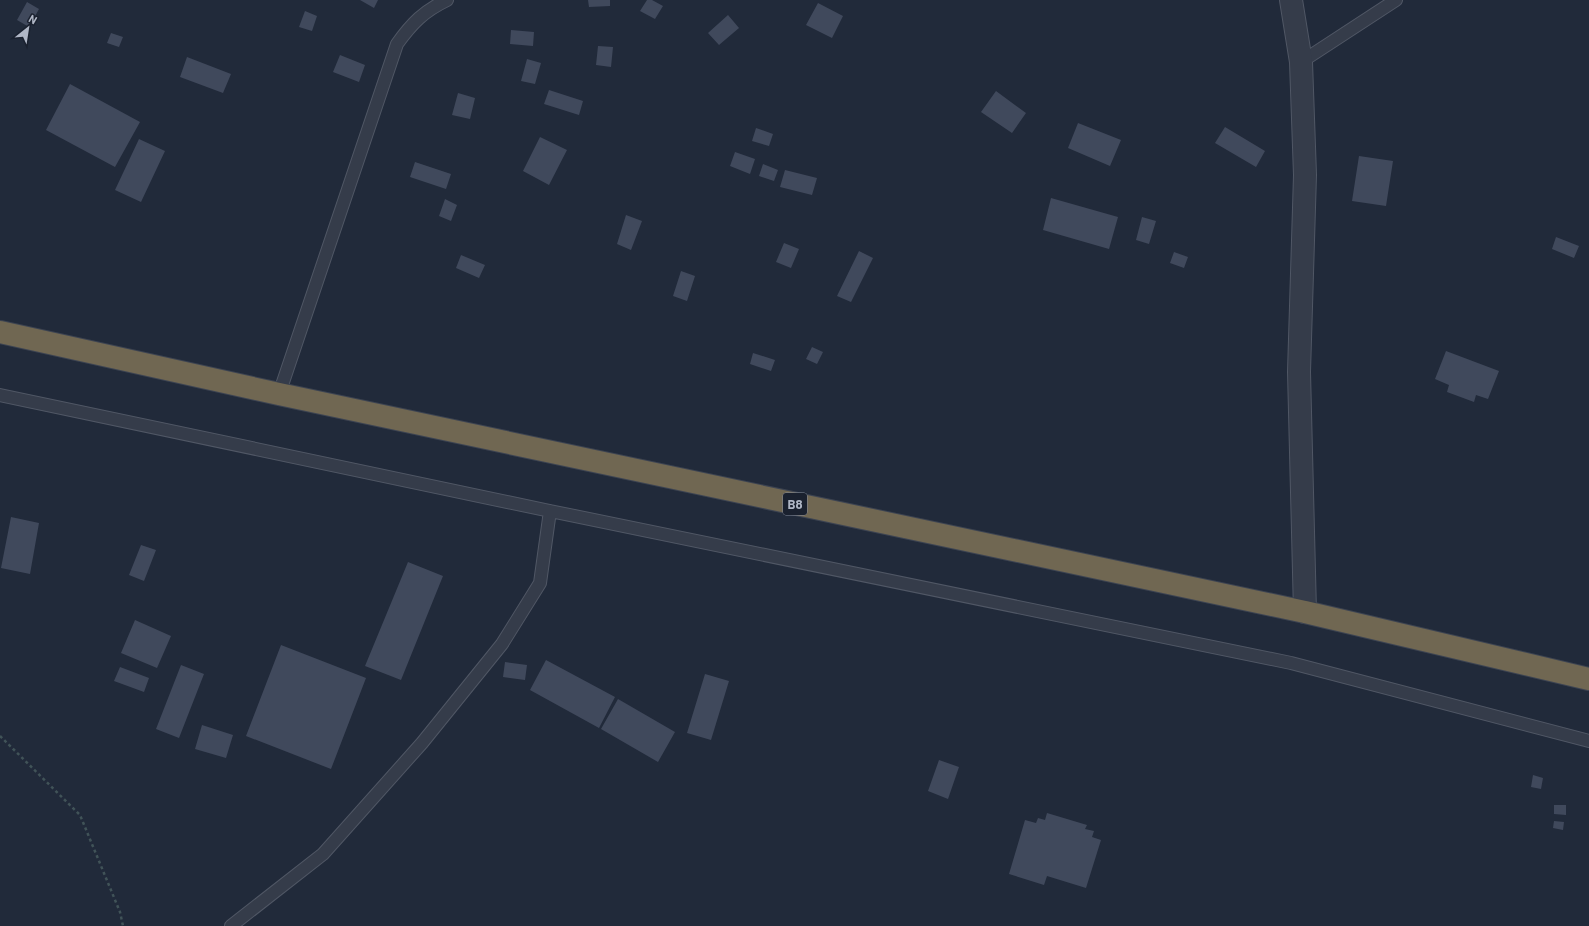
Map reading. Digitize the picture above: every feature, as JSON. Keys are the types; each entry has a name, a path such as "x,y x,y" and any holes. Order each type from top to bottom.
{"highway":[{"name":"B8","path":"0,332 279,394 1305,612 1589,679"}],"street":[{"path":"1291,0 1301,62 1306,175 1299,372 1305,612"}],"lane":[{"path":"279,394 397,44 407,29 422,14 447,0"},
{"path":"1301,62 1396,0"},
{"path":"0,395 550,511 1291,663 1589,741"},
{"path":"231,926 323,854 422,743 502,644 540,583 550,511"}],"path":[{"path":"0,736 80,815 120,912 122,926"}],"building":[{"path":"360,0 378,0 374,8"},
{"path":"588,0 610,0 610,6 589,7"},
{"path":"647,0 652,0 663,6 655,19 640,11"},
{"path":"27,2 39,9 29,27 17,20"},
{"path":"818,3 843,16 832,38 806,25"},
{"path":"305,11 317,16 312,31 299,27"},
{"path":"728,15 739,28 719,45 708,33"},
{"path":"511,30 534,32 533,46 510,44"},
{"path":"111,33 123,37 119,47 107,43"},
{"path":"598,46 613,47 611,67 596,65"},
{"path":"340,55 365,65 359,82 333,72"},
{"path":"187,57 231,74 223,93 180,77"},
{"path":"527,59 541,63 535,84 521,81"},
{"path":"70,84 140,122 115,167 46,130"},
{"path":"549,90 583,101 579,115 544,104"},
{"path":"996,91 1026,113 1012,133 981,112"},
{"path":"458,93 475,98 470,119 452,115"},
{"path":"1078,123 1121,140 1110,166 1068,148"},
{"path":"1225,127 1265,151 1256,167 1215,143"},
{"path":"756,128 773,134 769,146 752,141"},
{"path":"540,137 567,150 549,185 523,171"},
{"path":"139,139 165,151 141,202 115,190"},
{"path":"735,152 755,159 750,174 730,166"},
{"path":"1359,156 1393,161 1386,206 1352,201"},
{"path":"415,162 451,174 446,189 410,177"},
{"path":"763,164 778,170 774,181 759,176"},
{"path":"785,170 817,178 812,195 780,187"},
{"path":"1051,198 1118,217 1109,249 1043,230"},
{"path":"445,199 457,205 451,221 439,216"},
{"path":"626,215 642,221 631,250 617,244"},
{"path":"1142,217 1156,221 1149,244 1136,240"},
{"path":"1556,237 1579,246 1574,258 1552,249"},
{"path":"784,243 799,249 791,268 776,262"},
{"path":"859,251 873,258 851,302 837,296"},
{"path":"1174,252 1188,257 1184,268 1170,263"},
{"path":"461,255 485,265 479,278 456,268"},
{"path":"681,271 695,276 687,301 673,296"},
{"path":"812,347 823,352 817,364 806,359"},
{"path":"1446,351 1499,371 1488,399 1476,395 1474,402 1447,392 1449,385 1435,379"},
{"path":"753,353 775,360 771,371 750,364"},
{"path":"11,517 39,523 30,574 1,568"},
{"path":"141,545 156,550 144,581 129,575"},
{"path":"408,562 443,576 401,680 365,666"},
{"path":"135,620 171,636 157,668 121,653"},
{"path":"281,645 366,678 331,769 246,736"},
{"path":"546,660 615,697 599,728 530,690"},
{"path":"505,662 527,665 525,680 503,677"},
{"path":"181,665 204,674 179,738 156,729"},
{"path":"120,667 149,678 144,692 114,681"},
{"path":"705,674 729,681 711,740 687,733"},
{"path":"618,699 675,732 658,762 601,729"},
{"path":"202,725 233,735 226,758 195,749"},
{"path":"939,760 959,767 948,799 928,791"},
{"path":"1533,775 1543,778 1541,789 1531,787"},
{"path":"1554,805 1566,805 1566,815 1554,814"},
{"path":"1047,813 1087,825 1085,829 1094,831 1092,837 1101,840 1086,888 1047,876 1044,885 1009,874 1025,820 1036,823 1038,818 1045,820"},
{"path":"1554,821 1564,822 1563,830 1553,828"}]}
